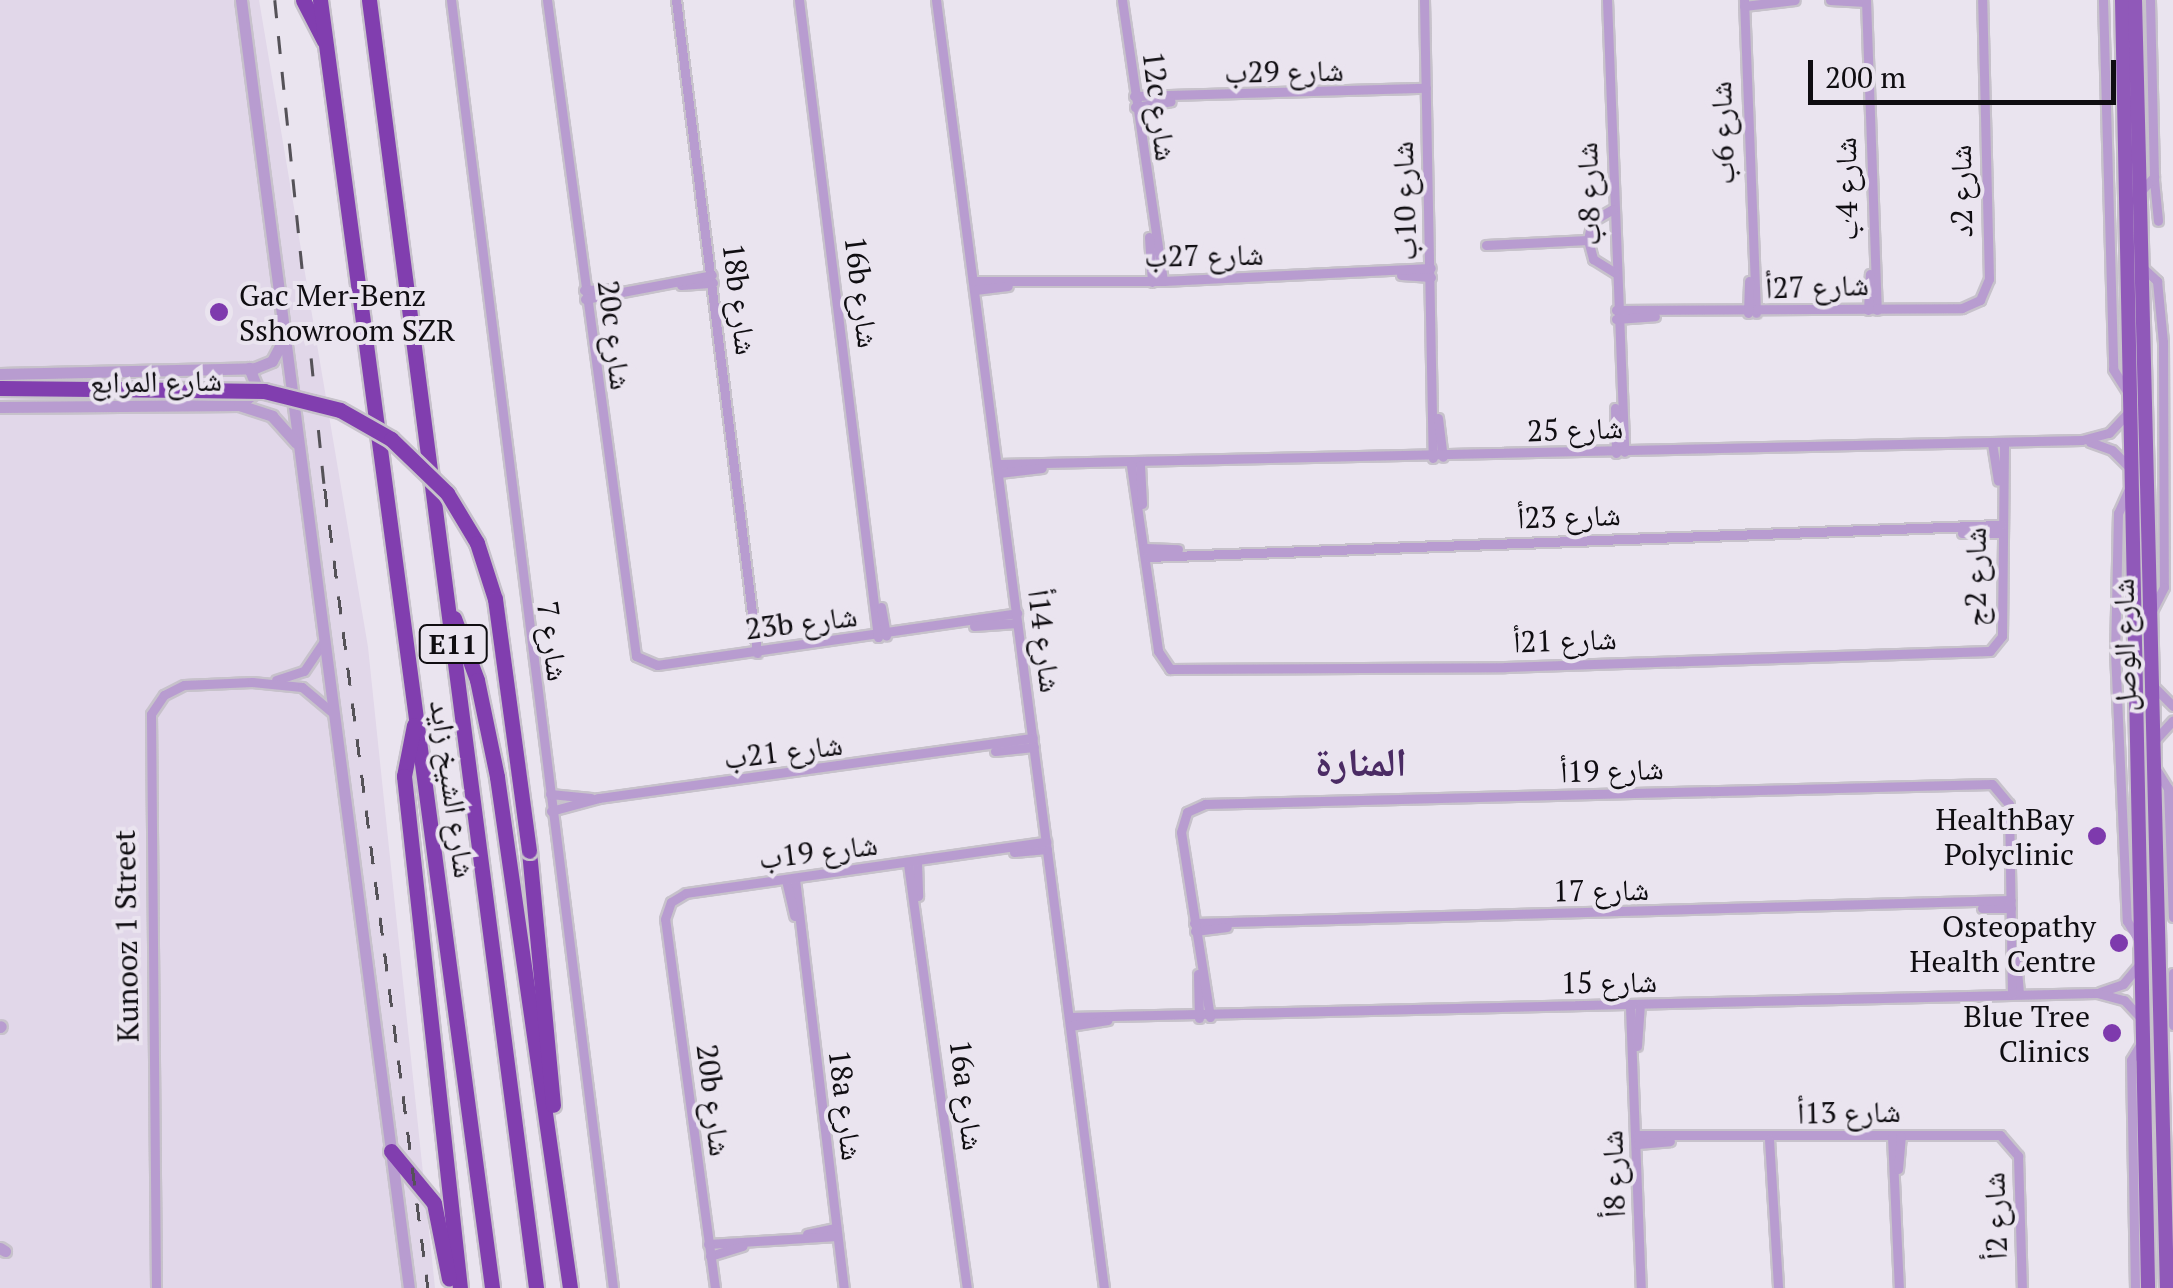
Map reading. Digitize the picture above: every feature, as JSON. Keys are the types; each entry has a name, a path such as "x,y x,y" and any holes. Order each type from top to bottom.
{"highway":[{"path":"303,0 326,44"},
{"name":"شارع الشيخ زايد","path":"320,0 492,1288"},
{"name":"شارع الشيخ زايد","path":"369,0 536,1288"},
{"path":"0,388 284,394 340,410 391,439 447,493 477,543 495,599 551,1052 552,1144"},
{"path":"447,603 477,680 496,777 570,1288"},
{"path":"416,721 404,776 460,1288"},
{"path":"390,1151 434,1203 451,1288"}],"main road":[{"name":"شارع الوصل","path":"2122,0 2128,491 2148,1288"},
{"name":"شارع الوصل","path":"2135,0 2154,766 2169,1146 2168,1288"}],"street":[{"path":"241,0 408,1288"},
{"name":"شارع 7","path":"451,0 613,1288"},
{"name":"20c شارع","path":"547,0 630,646 652,665"},
{"name":"18b شارع","path":"676,0 761,652"},
{"name":"16b شارع","path":"800,0 882,636"},
{"name":"شارع 14أ","path":"936,0 1104,1288"},
{"name":"12c شارع","path":"1122,0 1157,282"},
{"name":"شارع 10ب","path":"1424,0 1438,457"},
{"name":"شارع 8ب","path":"1608,0 1620,452"},
{"path":"1744,3 1795,0"},
{"path":"1830,0 1866,1"},
{"name":"شارع 2د","path":"1962,308 1980,300 1988,278 1982,0"},
{"path":"2104,0 2113,368 2126,390"},
{"path":"2150,0 2158,221"},
{"name":"شارع 4ب","path":"1866,1 1872,310"},
{"name":"شارع 6ب","path":"1744,3 1752,313"},
{"name":"شارع 29ب","path":"1135,101 1426,92"},
{"path":"2140,192 2154,178"},
{"path":"1613,208 1592,220 1588,240 1594,259 1615,273"},
{"path":"1486,245 1588,240"},
{"name":"شارع 27ب","path":"974,286 1431,273"},
{"path":"584,295 712,279"},
{"name":"شارع 27أ","path":"1616,314 1962,308"},
{"name":"شارع المرابع","path":"0,374 249,368 272,361 285,336"},
{"path":"239,405 258,390 249,368"},
{"name":"شارع المرابع","path":"0,407 239,405 272,416 298,445"},
{"name":"شارع 25","path":"998,468 2082,440 2109,432 2127,414"},
{"name":"شارع 25","path":"2082,440 2108,447 2128,466"},
{"name":"شارع 2ج","path":"1985,652 2002,636 2000,494 2004,442"},
{"name":"شارع 2ج","path":"1992,443 2000,494"},
{"path":"1135,465 1146,553"},
{"name":"شارع 23أ","path":"1146,553 2001,529"},
{"name":"شارع 21أ","path":"1146,553 1158,651 1166,666 1186,674 1985,652"},
{"name":"23b شارع","path":"652,665 1017,618"},
{"name":"Kunooz 1 Street","path":"268,682 310,666 323,634"},
{"name":"Kunooz 1 Street","path":"156,1288 149,722 158,701 184,684 268,682 312,692 334,715"},
{"path":"2152,684 2173,706"},
{"path":"2154,741 2173,720"},
{"name":"شارع 21ب","path":"551,811 599,798 1034,743"},
{"path":"2154,766 2168,788 2173,916"},
{"name":"شارع 19أ","path":"1194,927 1181,827 1187,812 1205,804 1988,782 2001,788 2009,804 2011,904"},
{"name":"شارع 21ب","path":"550,794 599,798"},
{"name":"شارع 19ب","path":"665,919 680,895 1046,846"},
{"name":"16a شارع","path":"912,863 967,1288"},
{"name":"18a شارع","path":"791,879 844,1288"},
{"path":"2011,904 2016,994"},
{"name":"شارع 17","path":"1194,927 2011,904"},
{"name":"20b شارع","path":"665,919 714,1288"},
{"path":"1194,927 1205,1017"},
{"path":"2098,993 2123,984 2141,963"},
{"path":"2173,972 2173,1025"},
{"path":"2098,993 2124,1000 2142,1020"},
{"name":"شارع 15","path":"1070,1022 1121,1016 1635,1007 2098,993"},
{"name":"شارع 8أ","path":"1635,1007 1641,1288"},
{"path":"2135,1288 2131,1060 2144,1040"},
{"name":"شارع 13أ","path":"1637,1139 1995,1134 2013,1144"},
{"path":"1896,1136 1899,1288"},
{"path":"1773,1139 1778,1288"},
{"name":"شارع 2أ","path":"2013,1144 2022,1288"},
{"path":"708,1244 837,1232"},
{"path":"710,1256 754,1242"}],"shaded area":[{"path":"0,0 259,0 368,647 435,1288 0,1288"}],"railway":[{"path":"275,0 325,489 428,1288"}],"place":[{"name":"Gac Mer-Benz Sshowroom SZR","path":"219,312"},
{"name":"HealthBay Polyclinic","path":"2097,836"},
{"name":"Osteopathy Health Centre","path":"2119,943"},
{"name":"Blue Tree Clinics","path":"2112,1033"}],"district":[{"name":"المنارة","path":"1361,761"}]}
